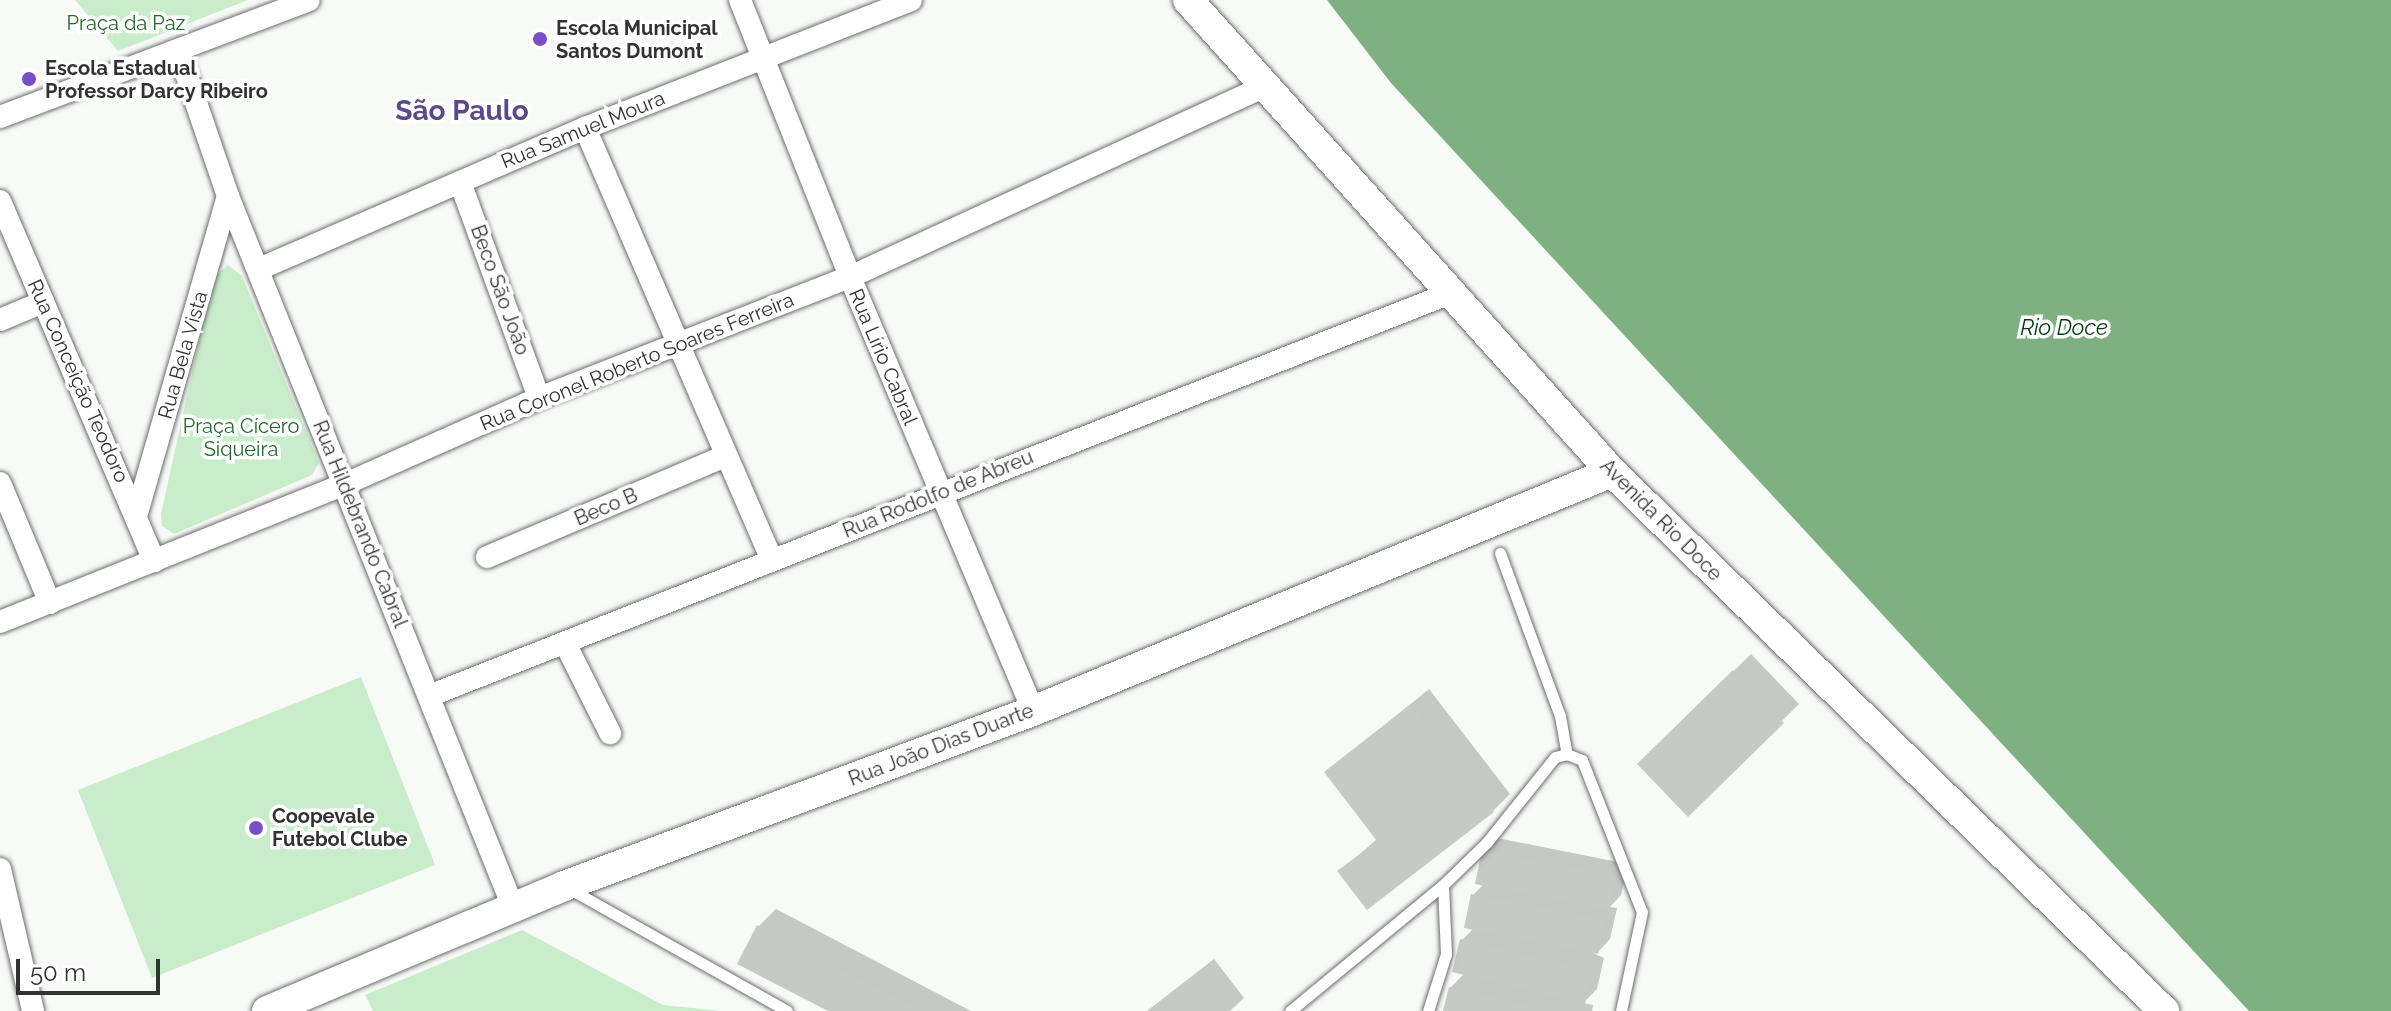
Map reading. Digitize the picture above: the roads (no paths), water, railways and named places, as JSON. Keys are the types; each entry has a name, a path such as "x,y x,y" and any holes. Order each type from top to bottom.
{"street":[{"path":"0,117 309,0"},
{"name":"Rua Lírio Cabral","path":"740,0 850,277 1033,711"},
{"name":"Rua Samuel Moura","path":"259,269 585,128 911,0"},
{"name":"Avenida Rio Doce","path":"1188,0 1268,85 1448,294 1612,472 2164,1011"},
{"name":"Rua Hildebrando Cabral","path":"178,50 228,196 513,907"},
{"name":"Rua Coronel Roberto Soares Ferreira","path":"0,622 343,485 539,398 850,277 1268,85"},
{"path":"585,128 772,560"},
{"name":"Beco São João","path":"460,182 539,398"},
{"name":"Rua Bela Vista","path":"137,513 228,196"},
{"name":"Rua Conceição Teodoro","path":"0,201 137,513 154,561"},
{"name":"Rua Rodolfo de Abreu","path":"429,696 1448,294"},
{"path":"0,320 43,302"},
{"name":"Beco B","path":"487,557 725,456"},
{"name":"Rua João Dias Duarte","path":"267,1011 564,886 1033,711 1612,472"},
{"path":"0,483 50,603"},
{"path":"565,643 610,733"},
{"path":"0,869 33,1011"}],"lane":[{"path":"1500,553 1560,716 1567,754"},
{"path":"1290,1011 1443,885 1487,842 1555,757 1567,754 1582,760 1642,912 1621,1011"},
{"path":"1428,1011 1446,954 1443,885"},
{"path":"564,886 787,1011"}],"water":[{"name":"Rio Doce","path":"1327,0 2391,0 2391,1011 2249,1011 1391,83"}],"place":[{"name":"Escola Municipal Santos Dumont","path":"540,39"},
{"name":"Escola Estadual Professor Darcy Ribeiro","path":"29,79"},
{"name":"Coopevale Futebol Clube","path":"256,828"}],"district":[{"name":"São Paulo","path":"462,111"}],"park label":[{"name":"Praça da Paz","path":"126,23"},
{"name":"Praça Cícero Siqueira","path":"241,438"}]}
